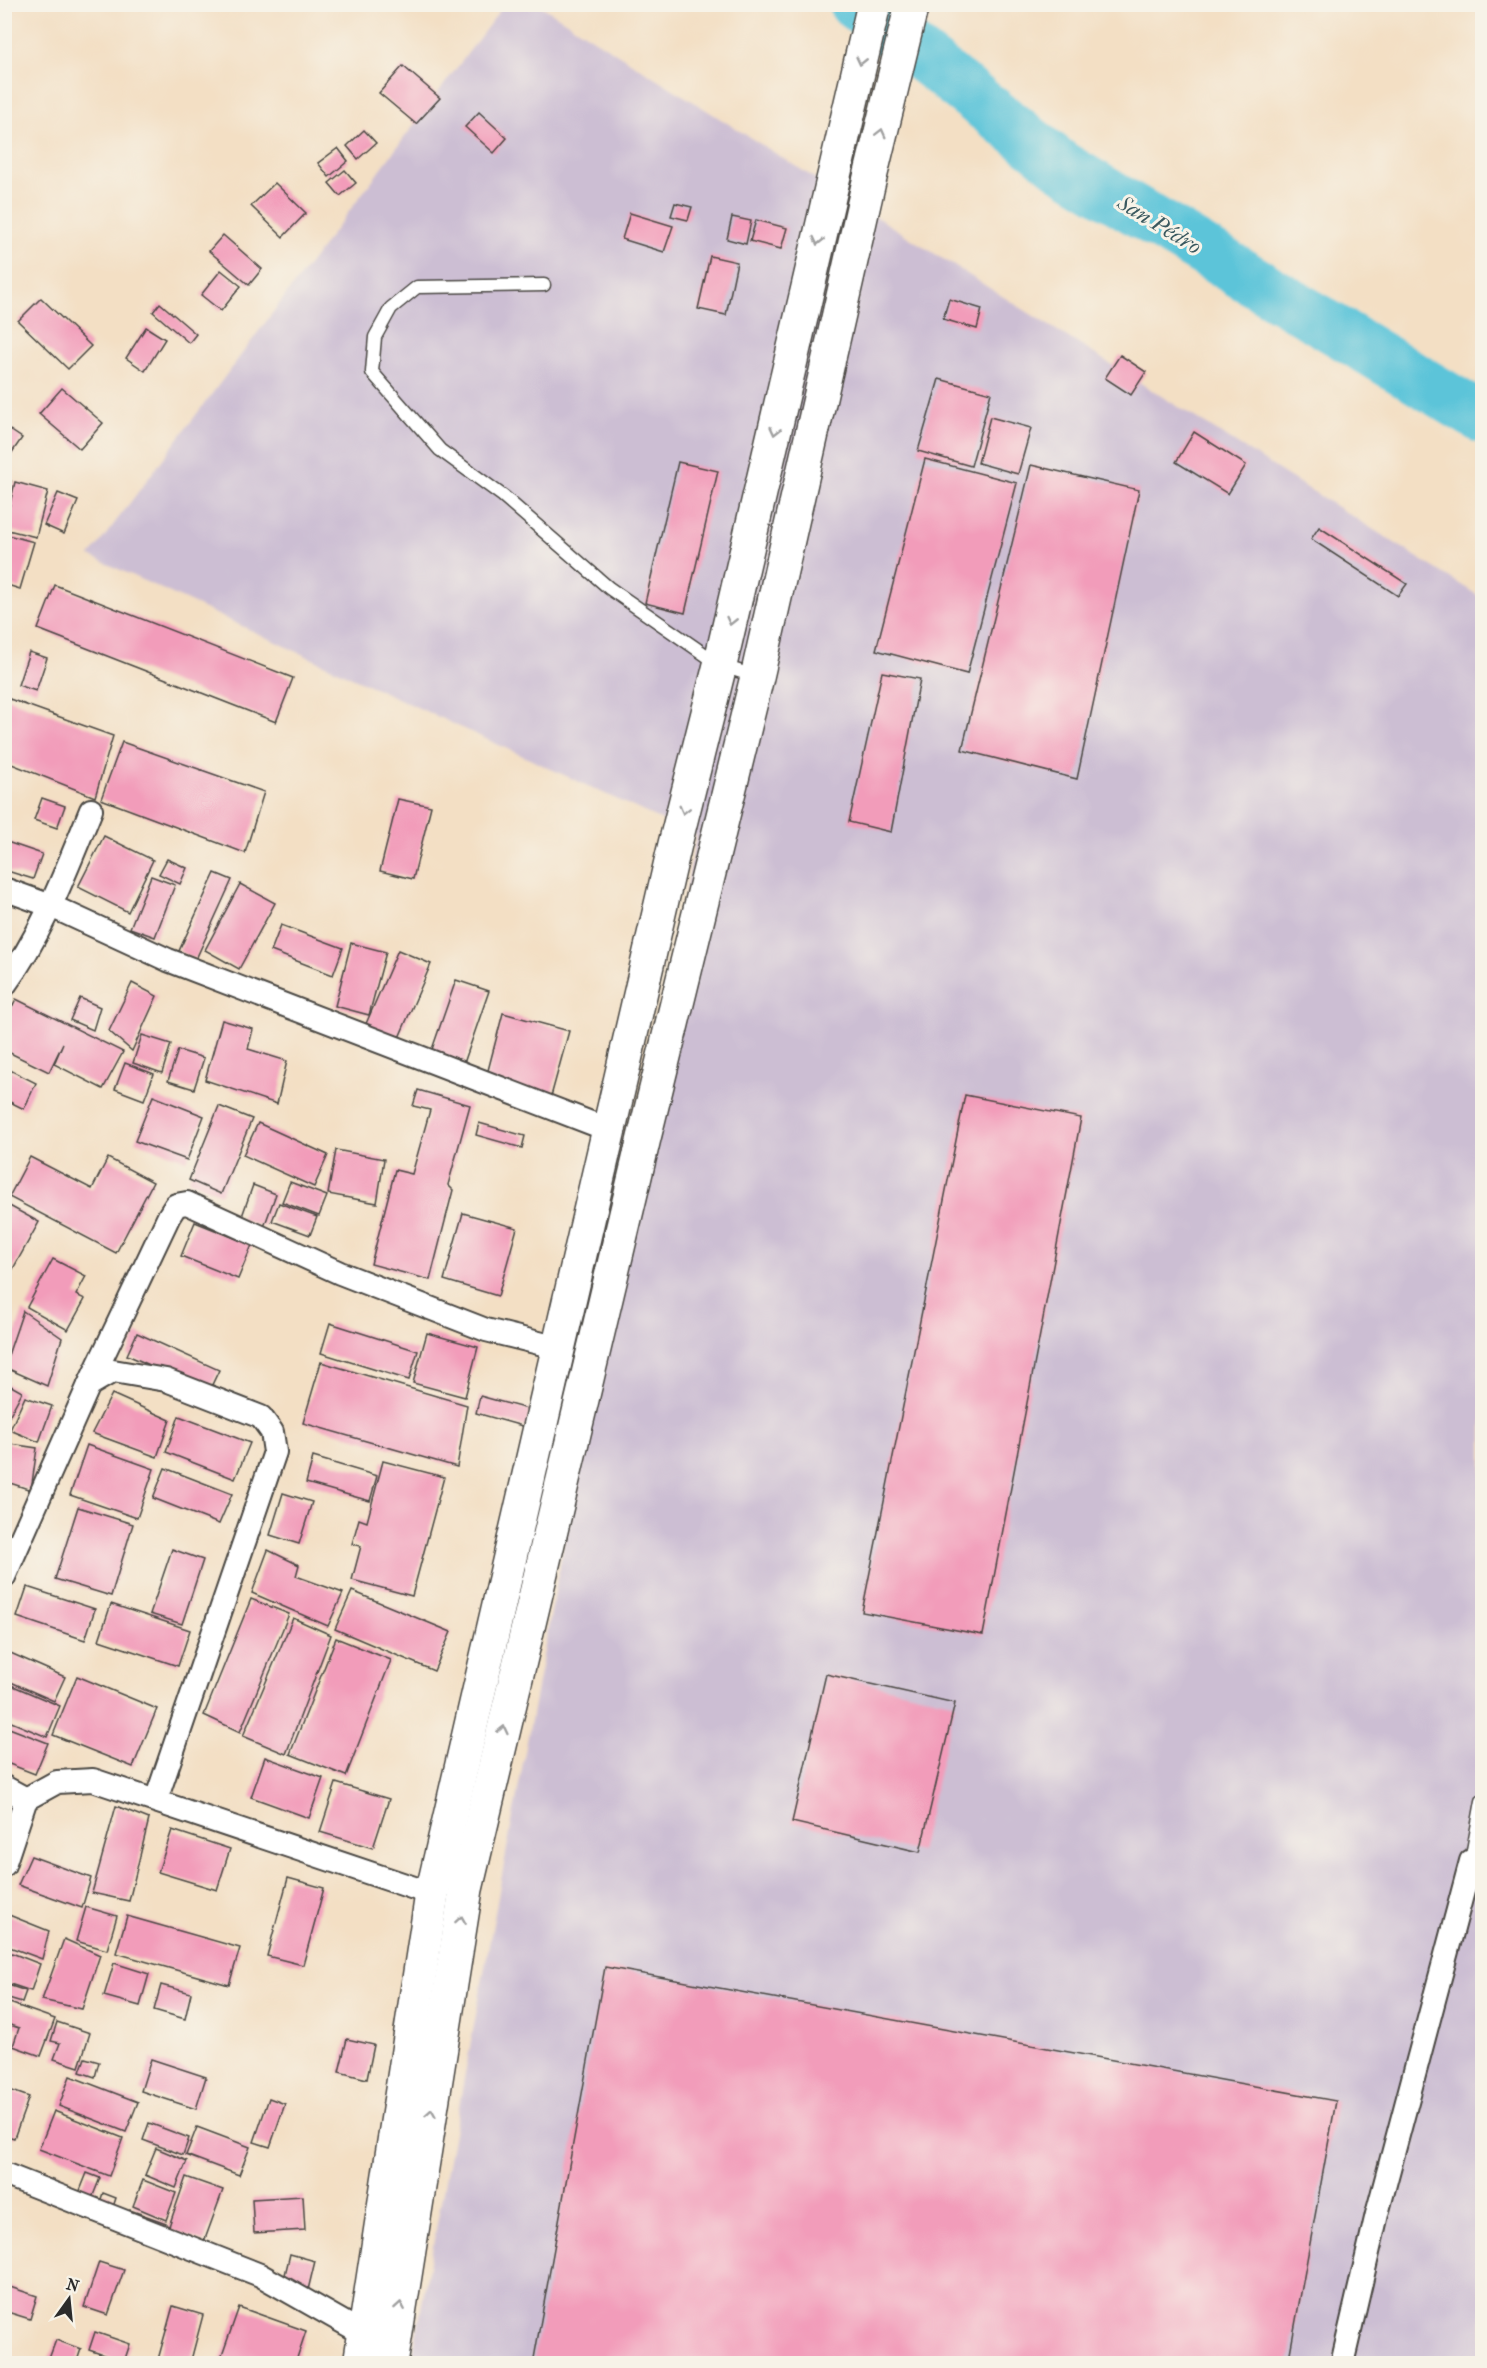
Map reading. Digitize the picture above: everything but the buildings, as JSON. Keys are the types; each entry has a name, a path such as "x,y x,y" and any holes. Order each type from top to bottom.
{"main road":[{"path":"362,2349 432,1894 675,844 720,665 874,4"},
{"path":"391,2364 466,1889 641,1149 758,677 867,190 912,4"}],"street":[{"path":"4,986 26,957 51,906 91,810"},
{"path":"4,889 51,906 168,960 609,1130"},
{"path":"4,1577 89,1385 176,1205 187,1203 340,1273 474,1326 559,1348"},
{"path":"89,1385 113,1371 166,1380 261,1417 272,1432 275,1452 156,1800"},
{"path":"4,1865 26,1799 57,1782 93,1780 432,1894"},
{"path":"4,1787 26,1799"},
{"path":"1342,2364 1377,2214 1477,1865"},
{"path":"4,2174 260,2275 362,2349"}],"lane":[{"path":"544,285 417,287 391,308 375,337 372,372 440,450 503,496 609,588 720,665 758,677"},
{"path":"1477,1865 1482,1801"}],"shaded area":[{"path":"538,4 1482,598 1482,2363 411,2363 696,836 90,556 504,5"}],"waterway":[{"name":"San Pédro","path":"854,4 1062,166 1482,418"}]}
